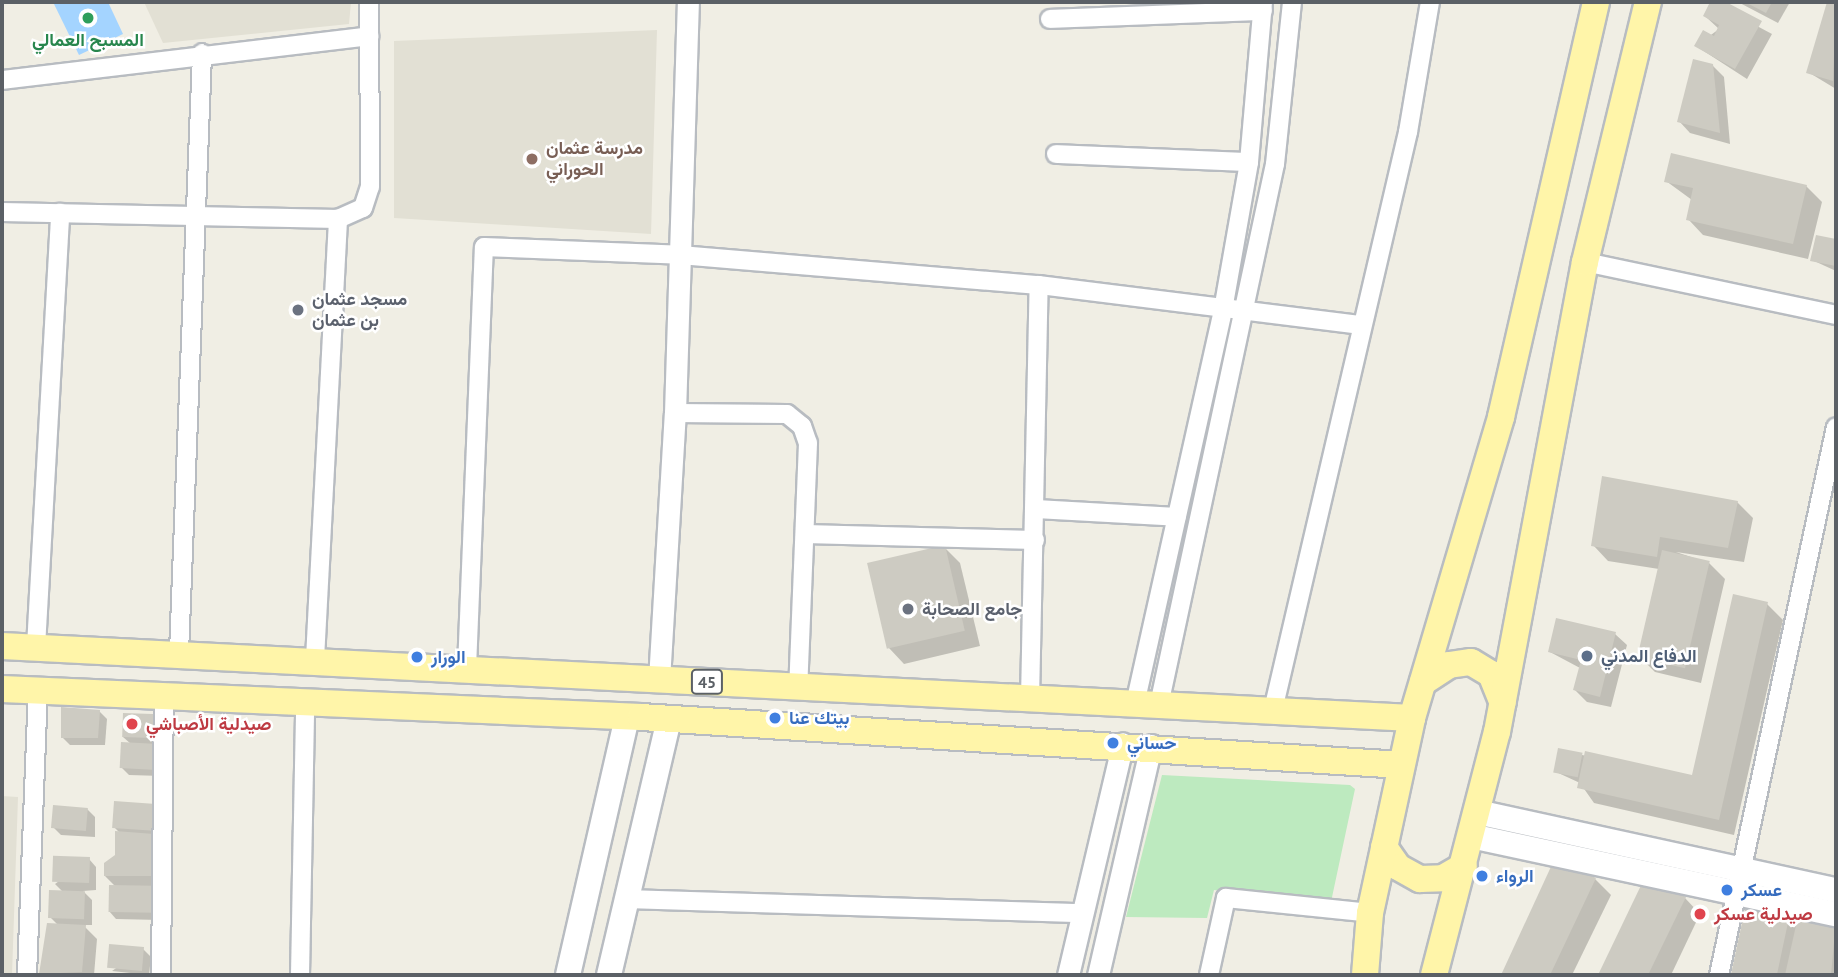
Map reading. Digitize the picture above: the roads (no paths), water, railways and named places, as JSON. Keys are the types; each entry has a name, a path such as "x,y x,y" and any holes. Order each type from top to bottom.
{"main road":[{"path":"1365,975 1370,913 1412,718 1501,417 1596,2"},
{"path":"1438,970 1503,703 1585,261 1648,2"},
{"name":"45","path":"2,646 315,659 798,688 1412,718"},
{"path":"95,649 98,693"},
{"path":"1423,682 1449,665 1471,662 1491,674 1503,703"},
{"path":"571,674 572,715"},
{"name":"45","path":"2,689 1151,744 1401,765"},
{"path":"869,691 870,730"},
{"path":"568,975 627,717"},
{"path":"609,975 668,720"},
{"path":"1474,824 1741,877 1836,890"},
{"path":"1384,847 1398,867 1420,879 1443,878 1464,866"},
{"path":"1741,877 1836,914"},
{"path":"1359,975 1368,943"}],"street":[{"path":"2,212 338,219 363,208 370,187 369,2"},
{"path":"659,680 676,413 688,2"},
{"path":"1147,704 1245,313 1275,164 1292,2"},
{"path":"1273,710 1359,325 1424,57 1430,2"},
{"path":"1050,19 1263,6 1250,162 1223,310 1177,517 1147,704"},
{"path":"2,79 202,53 369,36"},
{"path":"179,653 198,215 202,53"},
{"path":"1056,154 1250,162"},
{"path":"36,647 60,213"},
{"path":"315,659 338,219"},
{"path":"467,668 484,247 680,255 1039,285 1245,313 1359,325"},
{"path":"1585,261 1836,316"},
{"path":"1030,699 1039,285"},
{"path":"676,413 787,414 802,426 808,443 798,688"},
{"path":"1719,975 1836,427"},
{"path":"1036,509 1177,517"},
{"path":"805,534 1035,540"},
{"path":"27,975 38,691"},
{"path":"162,975 164,695"},
{"path":"300,975 305,703"},
{"path":"1068,975 1123,743"},
{"path":"1098,975 1151,744"},
{"path":"1209,975 1226,898 1370,913"},
{"path":"627,899 1082,913"}],"water":[{"name":"المسبح العمالي","path":"53,2 108,2 123,34 79,55"}],"place":[{"name":"المسبح العمالي","path":"88,18"},
{"name":"مدرسة عثمان الحوراني","path":"532,159"},
{"name":"مسجد عثمان بن عثمان","path":"298,310"},
{"name":"جامع الصحابة","path":"908,609"},
{"name":"الدفاع المدني","path":"1587,656"},
{"name":"الورار","path":"417,657"},
{"name":"بيتك عنا","path":"775,718"},
{"name":"صيدلية الأصباشي","path":"132,724"},
{"name":"حساني","path":"1113,743"},
{"name":"الرواء","path":"1482,876"},
{"name":"عسكر","path":"1727,890"},
{"name":"صيدلية عسكر","path":"1700,914"}]}
